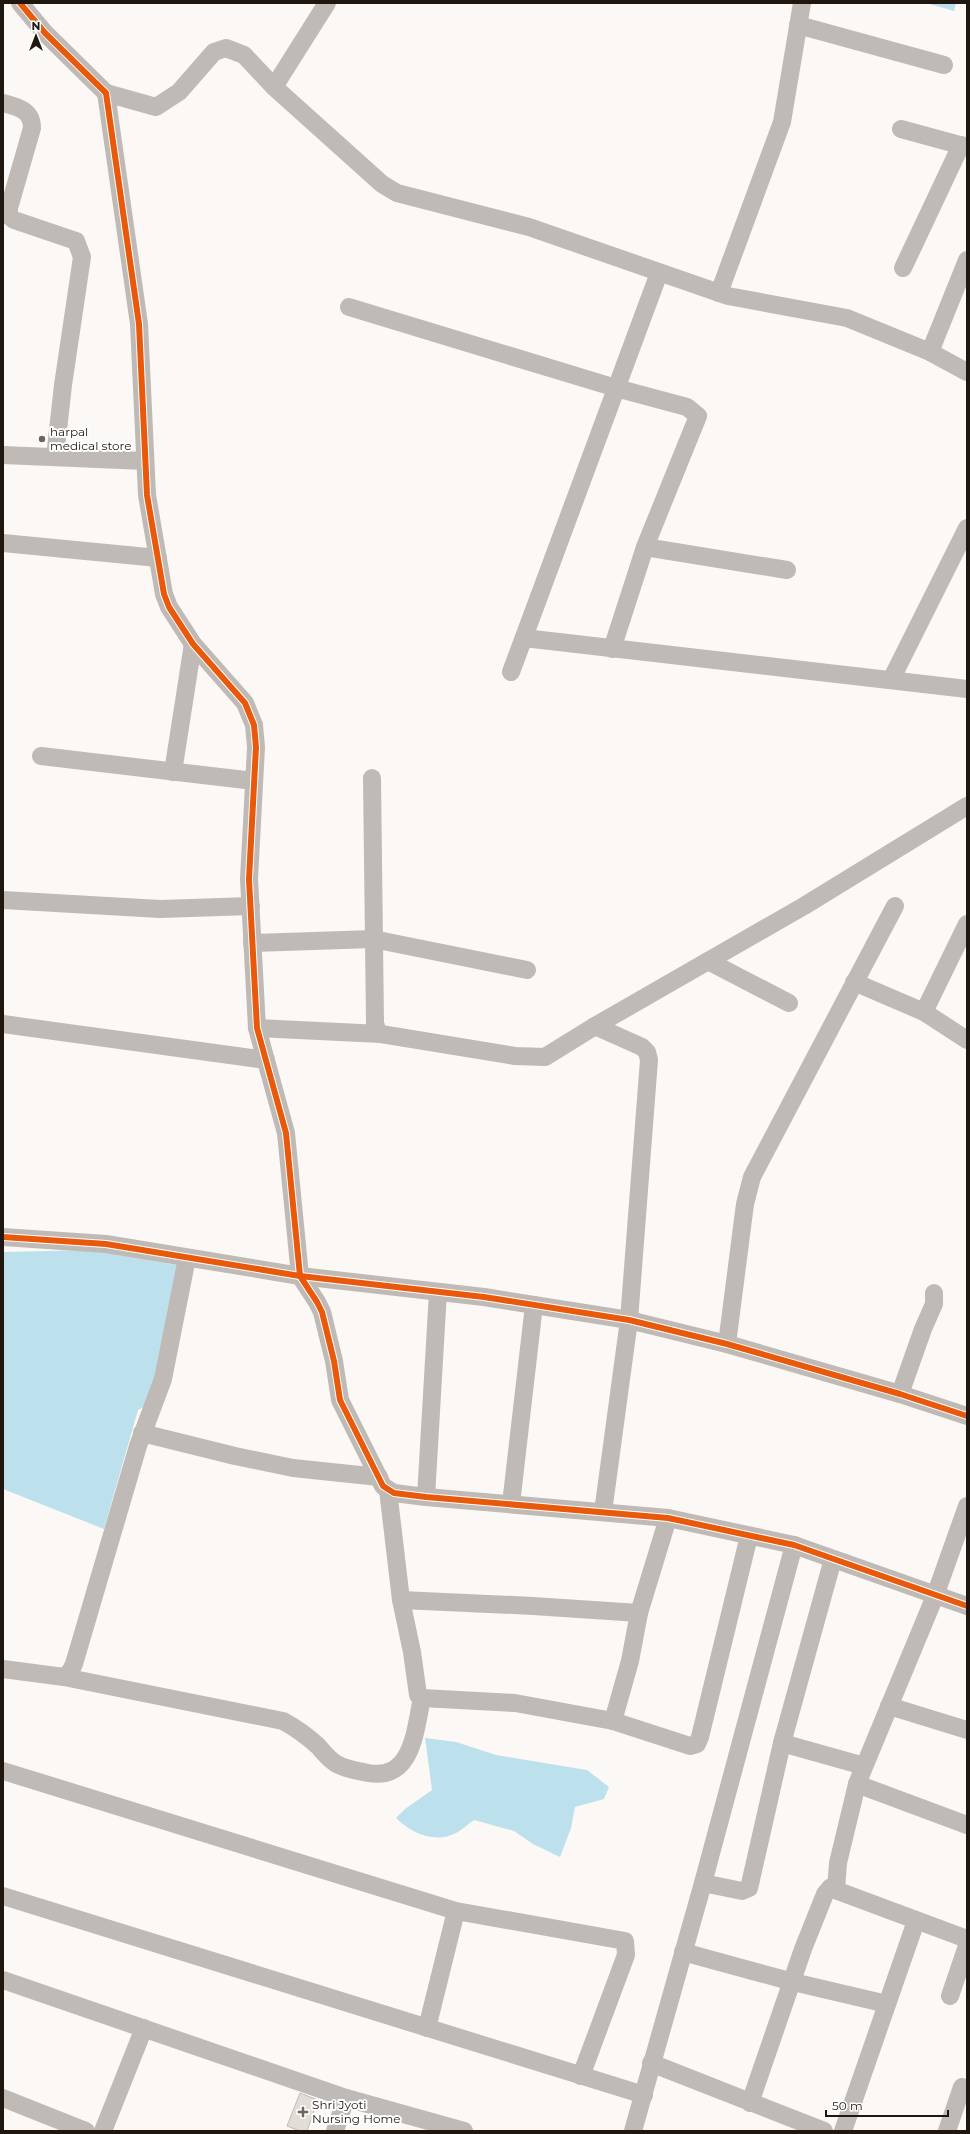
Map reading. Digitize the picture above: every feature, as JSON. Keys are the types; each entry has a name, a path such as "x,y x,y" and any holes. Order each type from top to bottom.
{"street":[{"path":"20,3 45,33 106,93 156,107 178,92 214,52 226,48 244,55 274,87 382,184 397,193 529,228 719,293 847,318 930,352 967,372"},
{"path":"274,87 327,3"},
{"path":"719,293 782,122 802,3"},
{"path":"798,25 944,65"},
{"path":"106,93 139,324 147,495 158,558 169,607 193,644 245,703 254,725 256,747 249,880 257,1028 286,1133 300,1276 322,1312 334,1361 340,1400 383,1484 418,1695 422,1698 515,1703 613,1722 690,1746 697,1744 700,1737 749,1536"},
{"path":"3,103 28,113 32,120 32,128 9,208 9,216 14,220 76,240 82,257 63,385 55,457"},
{"path":"901,129 964,146 903,268"},
{"path":"930,352 967,260"},
{"path":"511,672 659,273"},
{"path":"349,307 616,388 687,407 698,416 645,547 612,649"},
{"path":"3,455 145,461"},
{"path":"891,680 967,528"},
{"path":"3,543 158,558"},
{"path":"645,547 787,570"},
{"path":"524,638 967,689"},
{"path":"173,772 193,644"},
{"path":"41,756 254,781"},
{"path":"372,778 375,1023 377,1030 381,1034"},
{"path":"257,1028 381,1034 538,1058 551,1054 595,1026 804,906 967,806"},
{"path":"3,900 160,909 251,906"},
{"path":"727,1344 745,1204 752,1177 894,906"},
{"path":"924,1012 967,924"},
{"path":"252,943 373,939 527,970"},
{"path":"708,961 789,1003"},
{"path":"854,982 924,1012 967,1040"},
{"path":"3,1024 266,1060"},
{"path":"595,1026 642,1047 647,1052 649,1060 629,1320 603,1512"},
{"path":"3,1237 106,1244 300,1276 438,1292 629,1320 727,1344 900,1394 967,1416"},
{"path":"64,1677 70,1672 74,1664 142,1433 164,1379 187,1258"},
{"path":"426,1497 438,1292"},
{"path":"900,1394 923,1329 934,1304 934,1293"},
{"path":"510,1504 534,1305"},
{"path":"142,1433 235,1456 383,1484 426,1497 668,1518 794,1545 935,1596 967,1606"},
{"path":"836,1889 838,1863 857,1784 935,1596 967,1506"},
{"path":"613,1722 630,1661 639,1613 668,1518"},
{"path":"633,2131 703,1883 794,1545"},
{"path":"703,1883 742,1891 749,1888 782,1743 833,1559"},
{"path":"402,1600 639,1613"},
{"path":"3,1669 64,1677 284,1721 306,1736 335,1763 361,1772 374,1774 387,1773 398,1768 405,1761 415,1732 422,1698"},
{"path":"889,1706 967,1730"},
{"path":"782,1743 864,1766"},
{"path":"3,1771 456,1911 625,1941 626,1955 582,2076"},
{"path":"857,1784 967,1825"},
{"path":"750,2103 793,1982 803,1949 825,1894 830,1888 967,1939"},
{"path":"3,1896 644,2095"},
{"path":"428,2028 456,1911"},
{"path":"843,2131 916,1921"},
{"path":"950,1996 967,1946"},
{"path":"683,1952 793,1982 887,2004"},
{"path":"3,1980 346,2098 464,2131"},
{"path":"104,2131 144,2028"},
{"path":"651,2064 824,2131"},
{"path":"947,2131 962,2087"},
{"path":"3,2098 86,2131"},
{"path":"335,2131 346,2098"}],"water":[{"path":"926,3 956,3 954,11"},
{"path":"90,1250 182,1266 154,1401 138,1410 104,1529 3,1489 3,1252"},
{"path":"425,1738 456,1742 496,1755 587,1770 609,1787 604,1799 575,1807 571,1828 560,1857 533,1844 514,1831 474,1820 458,1832 448,1836 432,1837 424,1835 409,1828 396,1818 405,1809 432,1790"}],"building":[{"path":"300,2093 318,2100 307,2131 300,2131 287,2126"}],"cycle path":[{"path":"20,3 45,33 106,93 139,324 147,495 164,594 169,607 193,644 245,703 254,725 256,747 249,879 257,1028 286,1133 300,1276 322,1312 334,1361 340,1400 383,1486 394,1493 426,1497 668,1518 794,1545 967,1606"},
{"path":"3,1237 106,1244 300,1276 484,1297 629,1320 727,1344 900,1394 967,1416"}],"place":[{"name":"harpal medical store","path":"42,439"},
{"name":"Shri Jyoti Nursing Home","path":"303,2112"}]}
